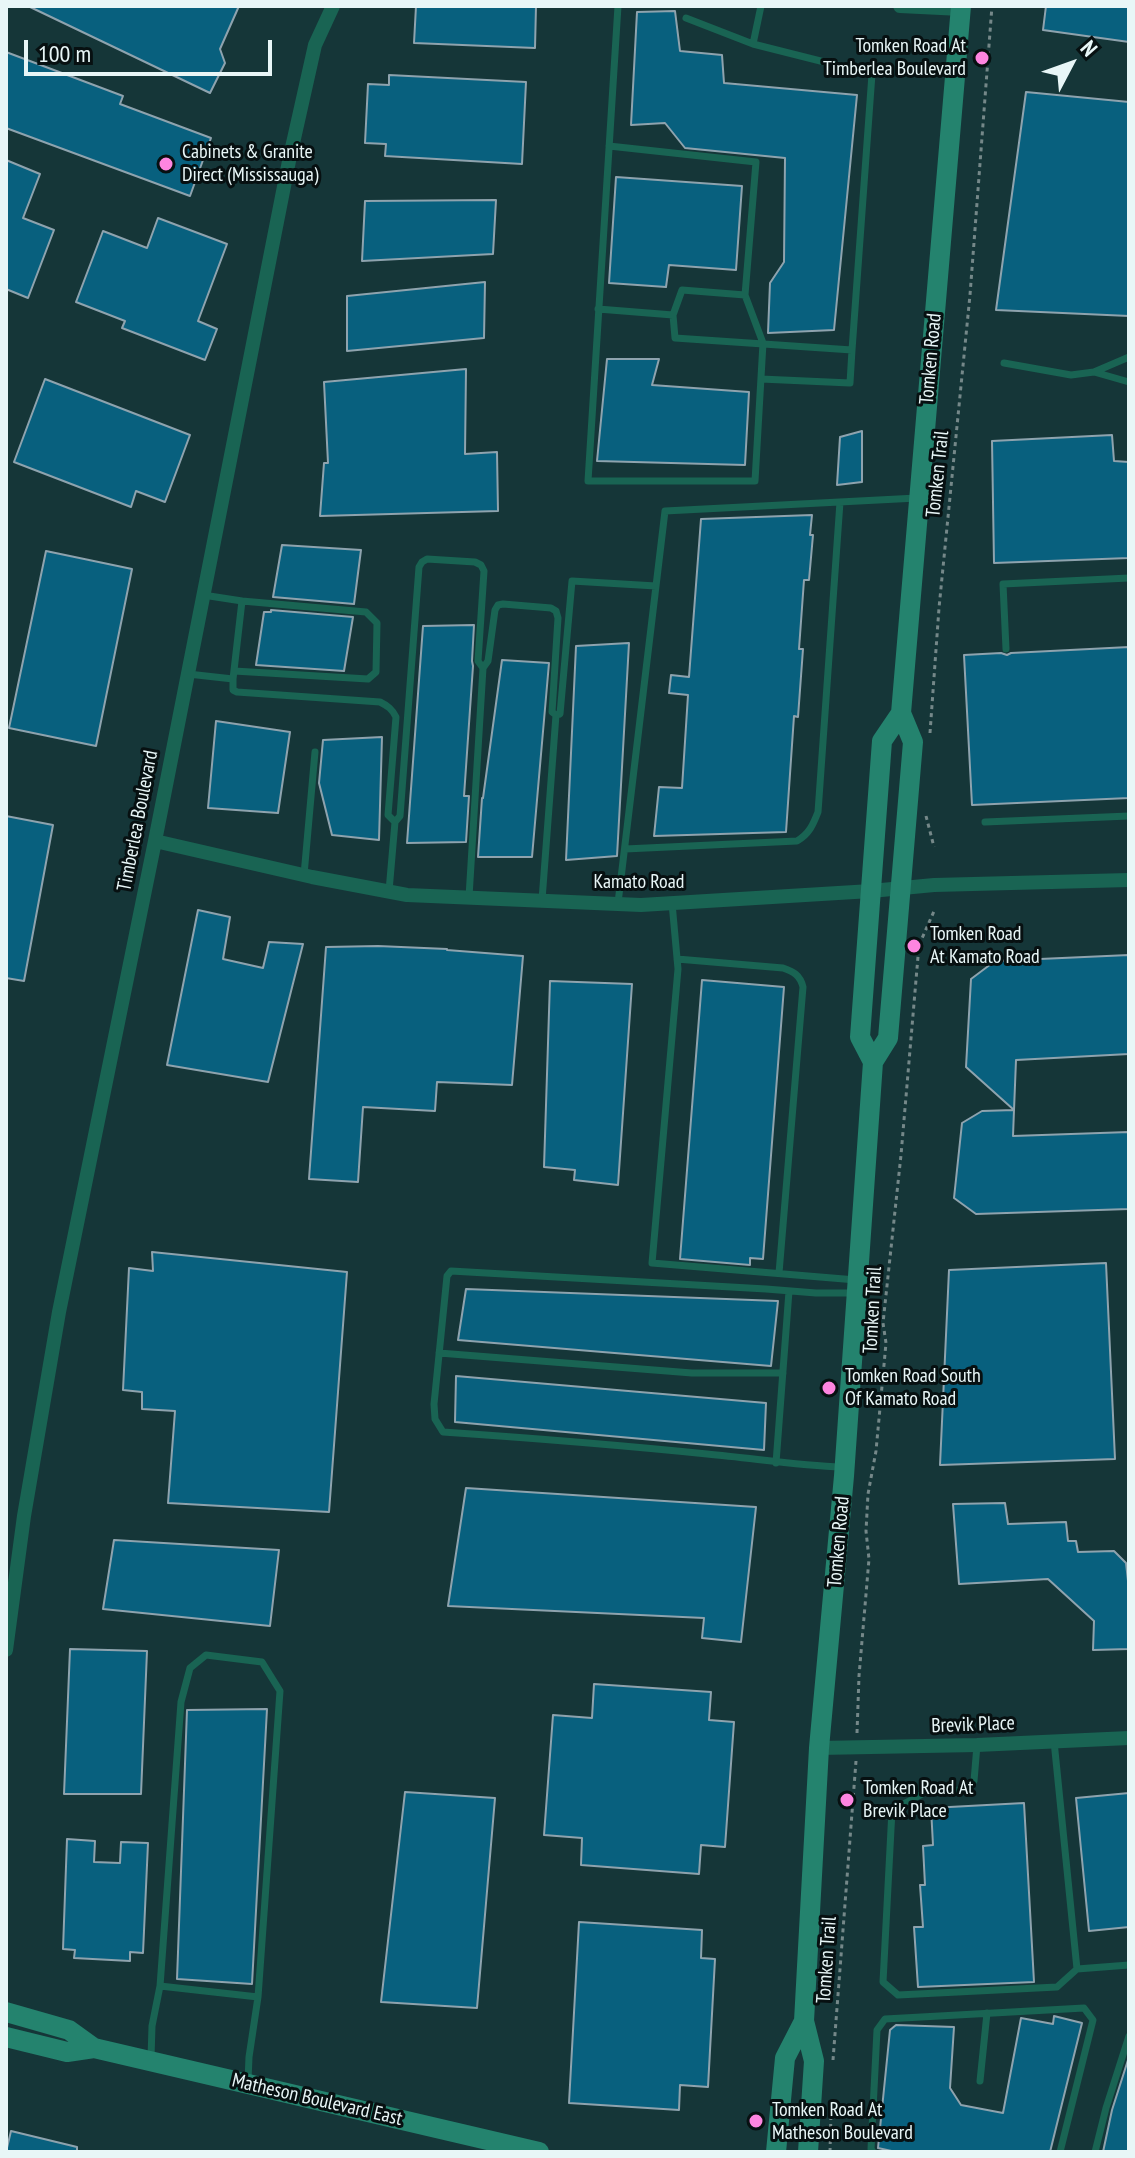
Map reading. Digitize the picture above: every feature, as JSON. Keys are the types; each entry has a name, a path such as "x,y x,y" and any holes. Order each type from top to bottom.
{"main road":[{"name":"Tomken Road","path":"808,2152 814,2061 804,2021 819,1748 845,1467 873,1062 888,1038 913,742 901,713 961,7"},
{"name":"Tomken Road","path":"873,1062 860,1037 882,741 901,713"},
{"name":"Matheson Boulevard East","path":"6,2012 69,2030 94,2048"},
{"name":"Tomken Road","path":"776,2152 785,2058 804,2021"},
{"name":"Matheson Boulevard East","path":"6,2037 67,2052 94,2048 539,2152"}],"street":[{"name":"Timberlea Boulevard","path":"6,1650 24,1516 59,1312 295,132 315,45 333,6"},
{"path":"900,6 961,7"},
{"name":"Kamato Road","path":"155,841 407,895 618,904 934,885 1129,880"},
{"name":"Brevik Place","path":"819,1748 1129,1738"}],"lane":[{"path":"609,146 756,162 745,295 763,345 755,481 588,481 598,309 618,6"},
{"path":"753,44 761,6"},
{"path":"686,18 753,44 872,74 850,383 761,379"},
{"path":"745,295 682,290 673,315 675,338 852,350"},
{"path":"598,309 673,315"},
{"path":"1004,363 1071,375 1094,372 1129,357"},
{"path":"1094,372 1129,382"},
{"path":"618,904 665,511 919,498"},
{"path":"625,849 797,841 813,825 818,812 840,502"},
{"path":"389,891 395,822 400,816 419,567 427,559 481,565 484,571 478,661 483,668"},
{"path":"1006,649 1003,584 1129,578"},
{"path":"556,715 560,714 572,581 656,586"},
{"path":"188,674 368,679 376,672 377,623 366,612 203,595"},
{"path":"242,601 233,690 380,702 392,710 396,717 388,815 395,822"},
{"path":"469,897 483,668 488,661 495,610 503,604 551,608 558,618 552,712 556,715 542,900"},
{"path":"304,875 315,752"},
{"path":"985,822 1129,816"},
{"path":"672,903 678,969 652,1263 779,1273 858,1287"},
{"path":"677,959 783,968 795,973 801,980 803,987 779,1273"},
{"path":"845,1467 443,1432 435,1419 434,1404 447,1276 451,1271 789,1291 858,1287"},
{"path":"776,1463 789,1291"},
{"path":"439,1353 692,1373 783,1373"},
{"path":"151,2061 152,2026 160,1986 181,1702 190,1668 206,1655 262,1662 280,1691 258,1997 248,2083"},
{"path":"1054,1741 1077,1969"},
{"path":"977,1745 974,1781 964,1790 928,1791 892,1810 883,1982 898,1995 1057,1987 1077,1969 1129,1965"},
{"path":"160,1986 258,1997"},
{"path":"873,2152 877,2030 885,2019 1084,2008 1093,2020 1060,2152"},
{"path":"980,2081 987,2013"},
{"path":"1095,2152 1129,2036"}],"path":[{"name":"Tomken Trail","path":"929,742 970,295 992,6"},
{"path":"924,809 934,847"},
{"name":"Tomken Trail","path":"858,1715 869,1559 867,1507 876,1451 886,1343 883,1323 901,1155 914,987 919,945 935,909"},
{"name":"Tomken Trail","path":"833,2065 855,1770"},
{"path":"830,2152 831,2110"}],"shaded area":[{"path":"6,6 1129,6 1129,2152 6,2152"}],"building":[{"path":"28,6 239,6 220,49 225,63 210,93"},
{"path":"416,6 536,6 535,48 414,43"},
{"path":"1046,6 1129,6 1129,42 1043,30"},
{"path":"675,11 680,51 722,55 724,83 857,95 834,330 768,333 770,283 784,262 785,158 685,148 665,123 631,125 637,12"},
{"path":"6,52 123,96 120,104 211,138 190,196 6,128"},
{"path":"389,75 526,82 522,164 385,156 386,144 365,143 368,84 389,85"},
{"path":"1026,92 1129,102 1129,316 996,310"},
{"path":"6,160 40,174 23,218 54,230 28,298 6,289"},
{"path":"616,177 742,186 736,270 669,265 666,287 609,283"},
{"path":"496,200 493,254 362,261 365,201"},
{"path":"158,218 227,244 198,321 217,329 205,360 122,328 125,321 76,302 103,231 147,248"},
{"path":"485,282 484,338 347,351 347,296"},
{"path":"607,359 659,359 652,385 749,392 745,465 597,461"},
{"path":"466,369 465,454 497,452 498,511 320,516 324,463 328,463 324,382"},
{"path":"45,379 190,435 165,502 136,491 131,507 14,462"},
{"path":"862,431 862,482 837,485 840,437"},
{"path":"1112,435 1114,461 1129,462 1129,558 994,563 992,441"},
{"path":"812,515 809,580 804,580 799,649 803,649 798,717 794,716 786,832 654,836 659,787 682,788 688,695 669,693 671,675 689,677 701,519"},
{"path":"282,545 361,550 354,604 273,597"},
{"path":"46,551 132,569 96,746 9,728"},
{"path":"264,612 353,617 344,671 256,665"},
{"path":"474,625 464,796 469,796 466,842 407,843 423,626"},
{"path":"629,643 617,856 566,860 576,646"},
{"path":"1129,647 1129,798 972,805 964,655"},
{"path":"502,660 549,663 532,857 478,857 482,798"},
{"path":"216,721 290,732 278,813 208,808"},
{"path":"382,737 379,840 332,835 319,783 323,740"},
{"path":"6,816 53,825 24,981 6,978"},
{"path":"198,910 230,917 223,959 263,968 269,942 303,944 268,1082 167,1065"},
{"path":"378,946 523,956 512,1085 437,1082 435,1111 363,1107 358,1182 309,1179 326,947"},
{"path":"1129,955 1129,1054 1016,1060 1014,1110 966,1067 971,979 995,961"},
{"path":"702,980 784,987 763,1259 750,1258 750,1265 680,1259"},
{"path":"550,981 632,984 618,1185 574,1180 575,1170 544,1167"},
{"path":"1014,1110 1013,1136 1129,1132 1129,1209 976,1214 954,1198 962,1123 982,1111"},
{"path":"152,1252 347,1272 329,1512 168,1503 175,1411 142,1409 142,1392 123,1390 129,1268 153,1271"},
{"path":"1106,1263 1115,1459 940,1465 949,1270"},
{"path":"466,1289 778,1301 771,1366 458,1340"},
{"path":"456,1376 766,1403 764,1450 455,1422"},
{"path":"466,1488 756,1507 741,1642 702,1638 704,1618 448,1606"},
{"path":"1005,1503 1008,1524 1066,1522 1068,1541 1076,1541 1078,1552 1114,1551 1126,1563 1129,1649 1093,1650 1094,1621 1048,1579 959,1584 953,1504"},
{"path":"114,1540 279,1550 270,1626 103,1609"},
{"path":"70,1649 147,1651 141,1794 64,1794"},
{"path":"594,1684 711,1692 709,1720 734,1722 725,1847 701,1845 699,1874 581,1865 582,1838 544,1835 553,1715 592,1718"},
{"path":"267,1709 252,1984 177,1979 187,1710"},
{"path":"405,1792 495,1798 477,2008 381,2002"},
{"path":"1129,1793 1129,1927 1089,1931 1076,1798"},
{"path":"1024,1803 1034,1982 918,1987 914,1927 923,1927 920,1885 925,1885 923,1846 933,1845 931,1808"},
{"path":"67,1839 95,1841 94,1862 120,1863 121,1842 148,1843 143,1953 130,1952 130,1961 74,1958 75,1950 63,1949"},
{"path":"579,1922 702,1930 701,1958 715,1959 708,2087 680,2085 679,2110 569,2103"},
{"path":"1054,2016 1082,2023 1050,2152 896,2152 878,2148 890,2030 896,2025 954,2027 950,2088 961,2105 1003,2113 1021,2018 1053,2024"},
{"path":"1128,2060 1129,2152 1103,2152 1112,2110"},
{"path":"11,2131 77,2147 77,2152 6,2152"}],"place":[{"name":"Tomken Road At Timberlea Boulevard","path":"982,58"},
{"name":"Cabinets & Granite Direct (Mississauga)","path":"166,164"},
{"name":"Tomken Road At Kamato Road","path":"914,946"},
{"name":"Tomken Road South Of Kamato Road","path":"829,1388"},
{"name":"Tomken Road At Brevik Place","path":"847,1800"},
{"name":"Tomken Road At Matheson Boulevard","path":"756,2121"}]}
